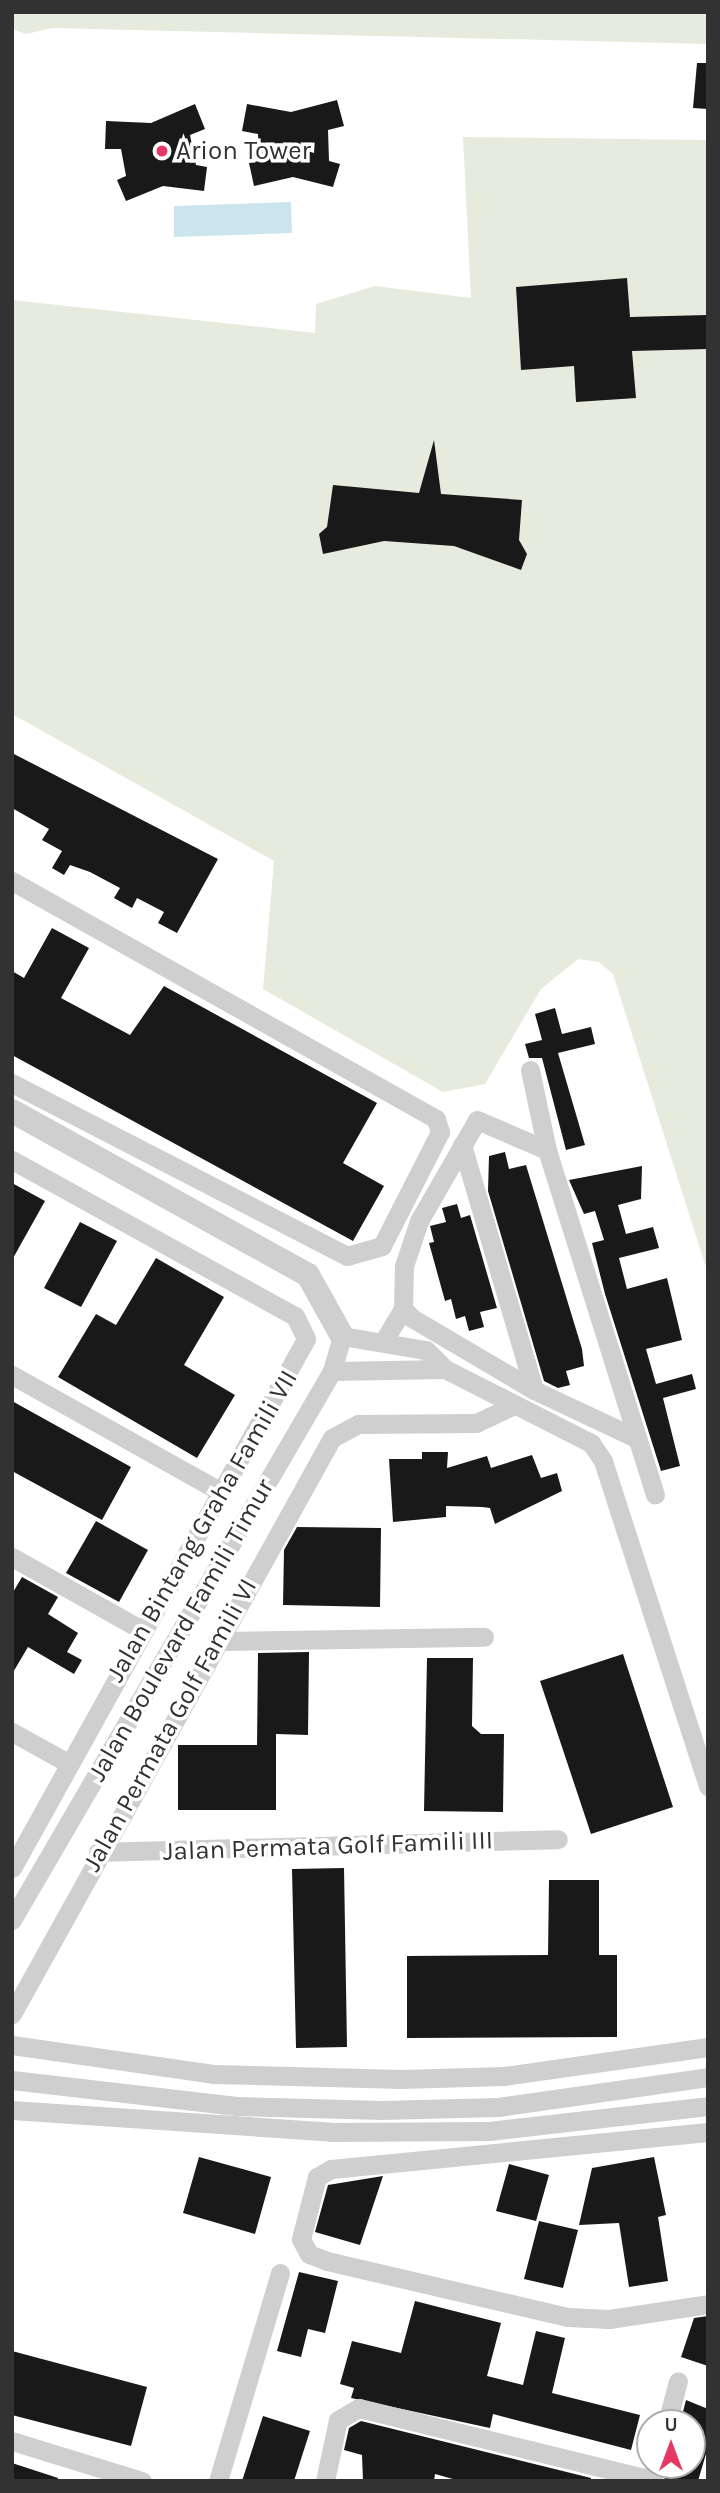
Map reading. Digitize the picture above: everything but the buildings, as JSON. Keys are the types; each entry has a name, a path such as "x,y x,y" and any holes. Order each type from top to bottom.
{"street":[{"path":"12,881 436,1119 440,1132 382,1246 346,1256 12,1083"},
{"path":"530,1070 547,1150 634,1437 655,1494"},
{"path":"12,1111 308,1275 342,1336 422,1349 445,1369 592,1443 603,1461 708,1787"},
{"path":"383,1342 403,1309 410,1240 477,1120 547,1150"},
{"path":"462,1145 534,1390"},
{"name":"Jalan Bintang Graha Famili VII","path":"12,1160 295,1316 305,1331 304,1346 142,1630 12,1868"},
{"path":"403,1309 534,1390 634,1437"},
{"name":"Jalan Boulevard Famili Timur","path":"12,1920 332,1371 342,1336"},
{"path":"332,1371 445,1369"},
{"path":"12,1374 221,1492"},
{"name":"Jalan Permata Golf Famili VI","path":"12,2014 98,1852 332,1438 358,1424 476,1423 514,1405"},
{"path":"12,1557 142,1630"},
{"path":"217,1641 484,1637"},
{"path":"12,1732 68,1763"},
{"name":"Jalan Permata Golf Famili III","path":"98,1852 558,1839"},
{"path":"15,2046 213,2074 401,2079 504,2076 708,2047"},
{"path":"12,2080 237,2106 382,2110 498,2108 708,2077"},
{"path":"12,2110 344,2132 489,2131 708,2106"},
{"path":"708,2132 356,2162 317,2177 301,2239 309,2254 327,2261 579,2319 708,2304"},
{"path":"218,2481 280,2273"},
{"path":"671,2409 678,2381"},
{"path":"325,2480 338,2420 359,2408 652,2481"},
{"path":"12,2441 142,2481"}],"shaded area":[{"path":"12,12 708,12 708,44 53,28 26,34 12,29"},
{"path":"463,137 708,140 708,1274 613,974 599,962 578,959 541,989 485,1084 443,1092 263,989 274,861 12,714 12,300 315,333 316,304 375,286 471,298"}],"water":[{"path":"291,202 292,233 174,237 174,206"}],"place":[{"name":"Arion Tower","path":"162,151"}]}
